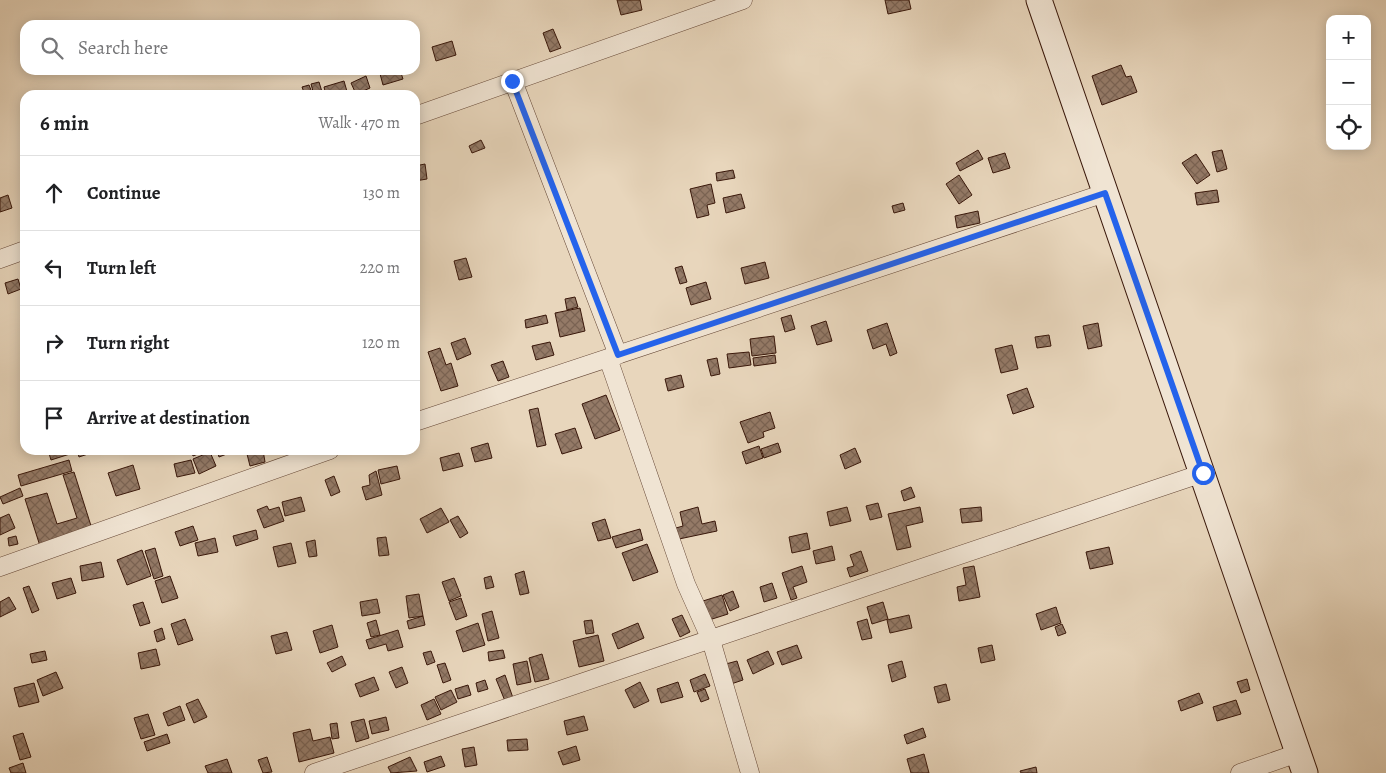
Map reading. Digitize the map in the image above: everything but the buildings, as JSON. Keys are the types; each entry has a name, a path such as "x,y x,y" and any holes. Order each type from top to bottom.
{"main road":[{"path":"1039,0 1302,763"}],"street":[{"path":"420,114 743,0"},
{"path":"512,81 613,356 686,584 711,640 750,773"},
{"path":"420,420 1105,193"},
{"path":"0,259 20,252"},
{"path":"0,567 316,455"},
{"path":"314,773 1203,473"},
{"path":"1240,773 1302,763"}],"route":[{"path":"512,81 618,355 1105,193 1203,473"}]}
